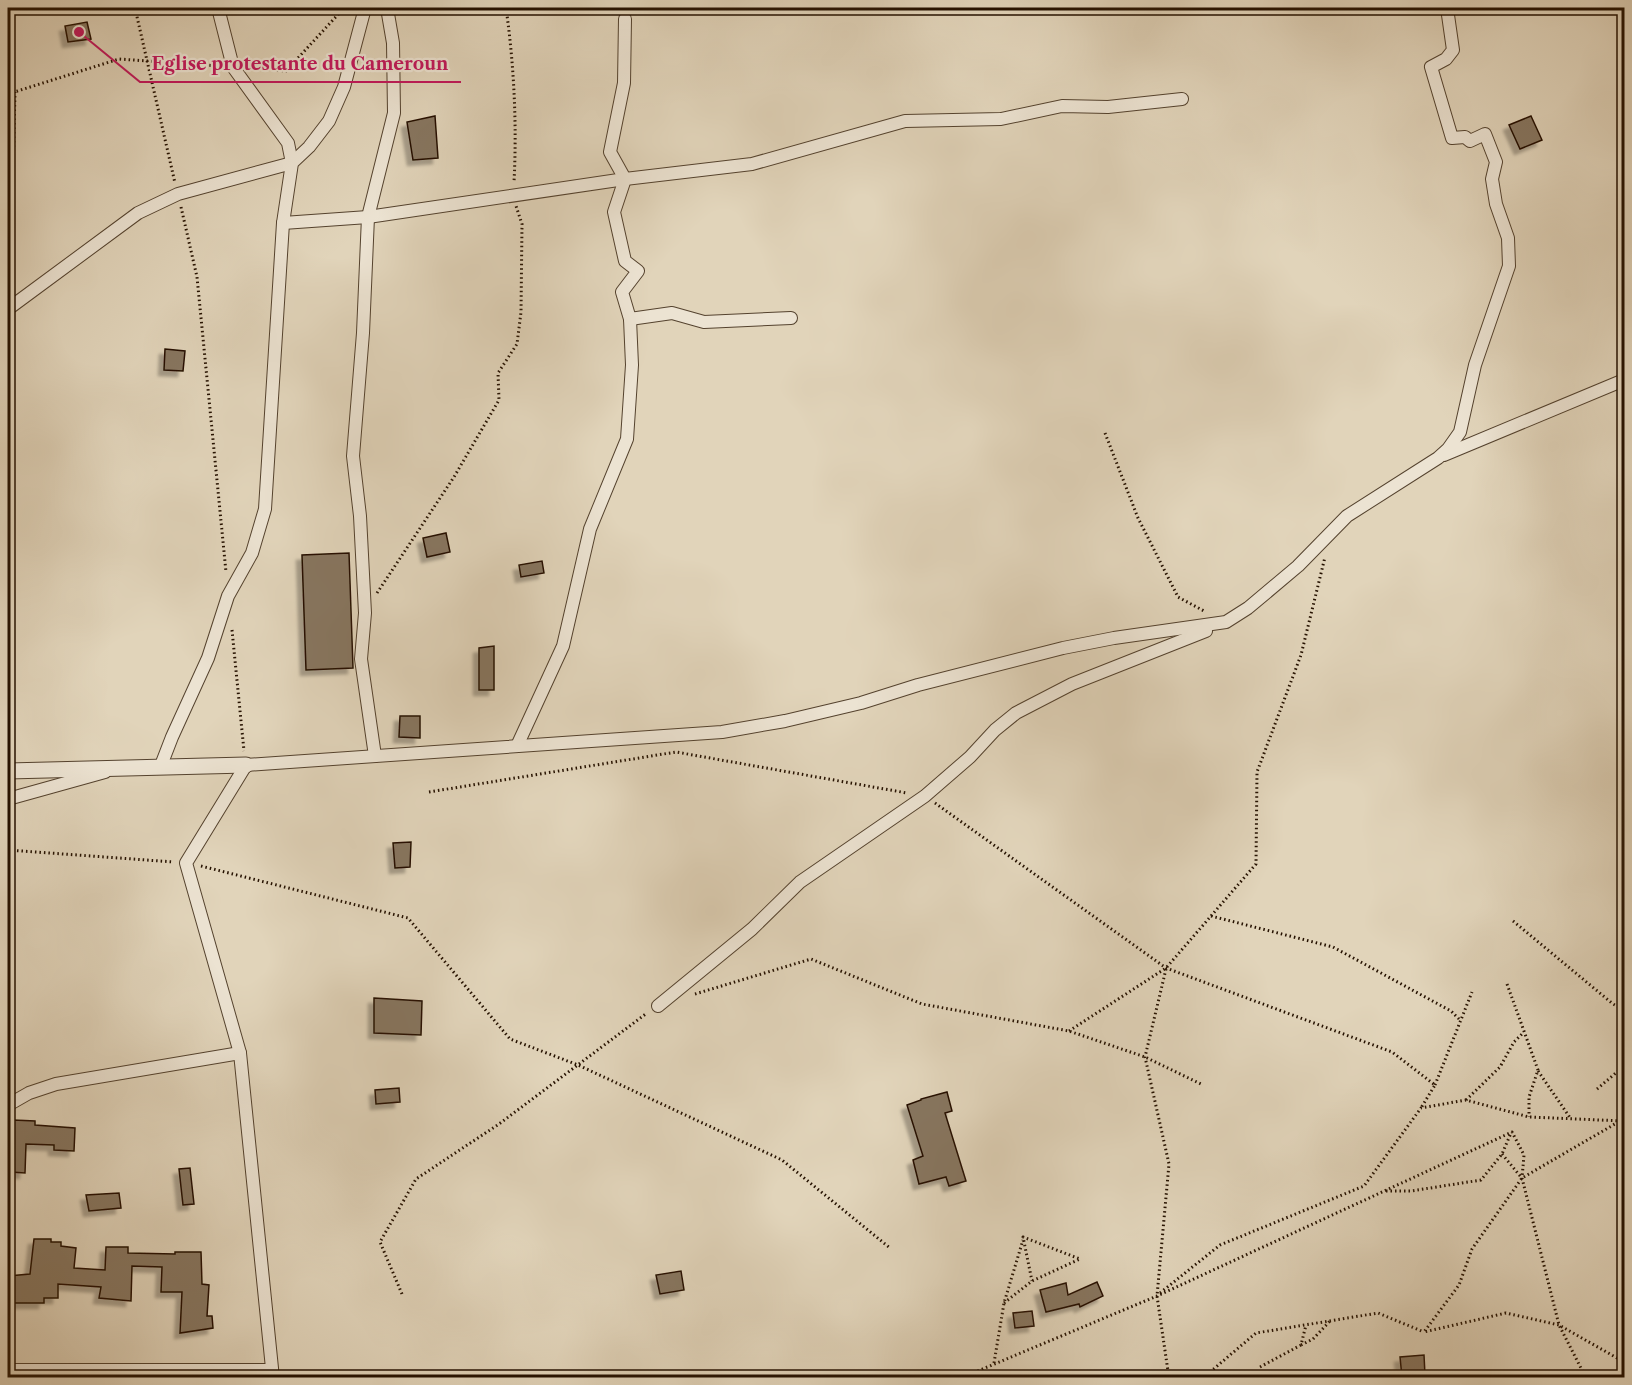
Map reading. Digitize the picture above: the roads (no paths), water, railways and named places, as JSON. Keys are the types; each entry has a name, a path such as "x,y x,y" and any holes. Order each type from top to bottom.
{"street":[{"path":"160,768 208,658 228,596 252,553 265,509 283,223 292,163 288,143 233,67 218,8"},
{"path":"9,308 138,213 178,194 292,163 309,147 329,121 344,87 365,8"},
{"path":"375,756 361,659 365,613 360,516 353,456 363,333 368,217 394,113 393,43 387,8"},
{"path":"658,1006 752,929 800,882 925,796 1016,713 1072,684 1226,622 1248,608 1298,566 1347,516 1438,458 1448,449 1460,432 1475,365 1509,267 1508,238 1496,204 1492,179 1496,162 1485,134 1470,141 1465,137 1452,138 1431,67 1446,59 1453,50 1447,8"},
{"path":"517,746 562,646 590,529 627,439 632,365 630,319 622,292 638,272 625,261 614,212 625,179 610,152 624,82 626,19"},
{"path":"283,223 368,217 625,179 752,164 905,121 1001,119 1062,106 1108,107 1182,99"},
{"path":"630,319 672,313 704,322 791,318"},
{"path":"1438,458 1624,380"},
{"path":"8,771 246,765 722,732 785,721 861,703 918,685 1063,648 1114,638 1226,622"},
{"path":"8,1370 272,1374 240,1053 186,863 246,765"},
{"path":"8,799 114,770"},
{"path":"8,1105 29,1093 57,1084 240,1053"}],"place":[{"name":"Eglise protestante du Cameroun","path":"79,32"}]}
